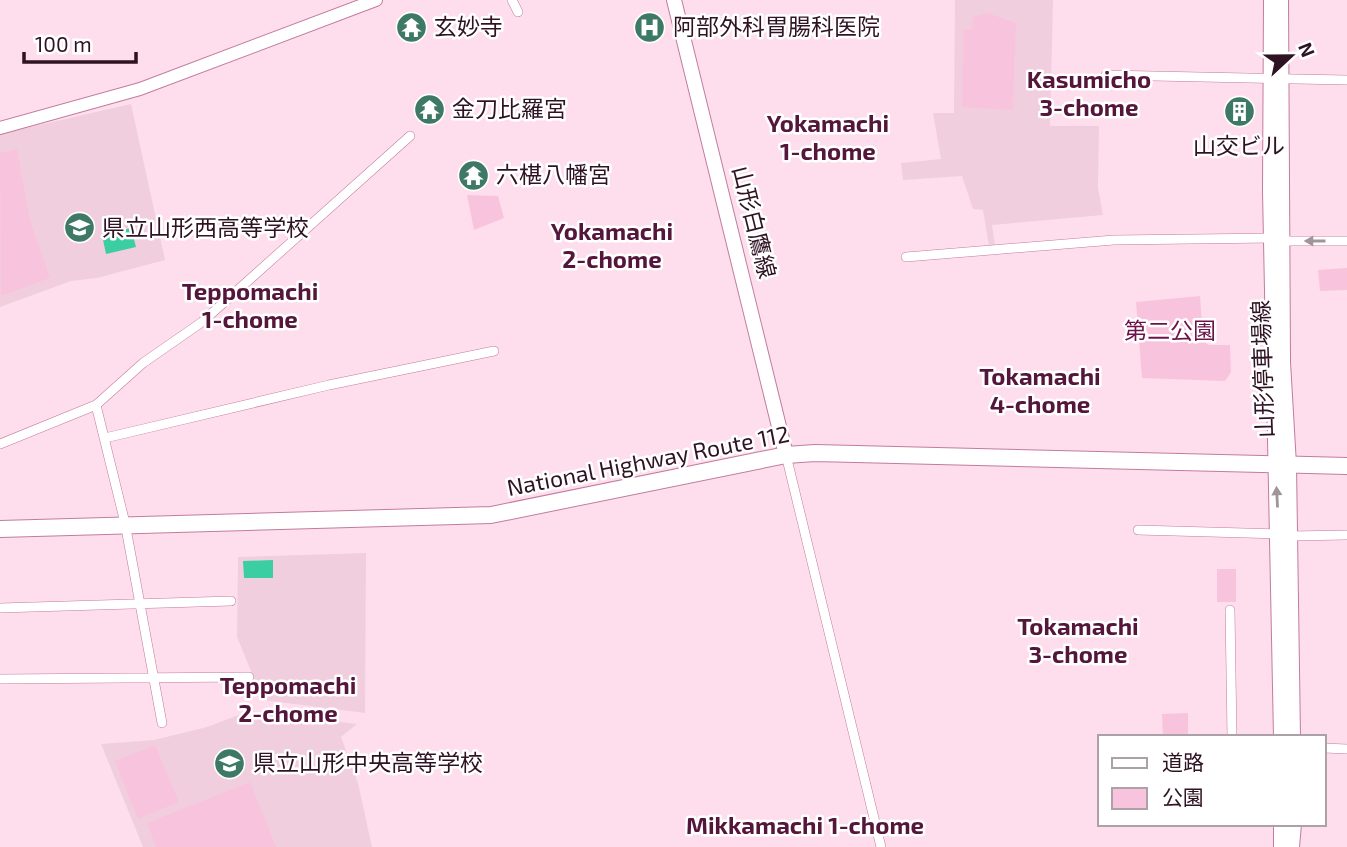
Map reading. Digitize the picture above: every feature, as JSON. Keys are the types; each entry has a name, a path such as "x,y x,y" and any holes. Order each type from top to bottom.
{"highway":[{"name":"National Highway Route 112","path":"0,529 125,523 491,515 786,455 1347,466"}],"main road":[{"name":"山形白鷹線","path":"674,0 786,455"},
{"name":"山形停車場線","path":"1272,0 1276,78 1277,239 1283,362 1284,535 1293,735"},
{"name":"山形停車場線","path":"1276,78 1281,0"},
{"name":"山形停車場線","path":"1281,735 1284,535"},
{"path":"1281,847 1282,826"},
{"path":"1292,847 1294,826"}],"street":[{"path":"0,128 139,89 376,0"},
{"path":"512,0 518,12"},
{"path":"1106,75 1347,80"},
{"path":"0,444 96,405 143,363 202,322 410,136"},
{"path":"906,257 1114,240 1347,241"},
{"path":"104,438 329,385 494,351"},
{"path":"96,405 125,523 162,723"},
{"path":"786,455 881,847"},
{"path":"1138,530 1347,535"},
{"path":"0,608 231,601"},
{"path":"1230,610 1232,735"},
{"path":"0,680 249,677"},
{"path":"1326,748 1347,749"}],"shaded area":[{"path":"955,0 1053,0 1050,126 1099,126 1098,188 1103,215 992,225 995,245 989,246 983,210 973,209 962,176 903,180 901,163 941,159 933,113 954,113"},
{"name":"県立山形西高等学校","path":"131,104 165,260 97,278 71,281 0,307 0,134"},
{"path":"131,228 136,247 106,254 102,235"},
{"path":"366,553 365,713 263,700 237,637 238,557"},
{"path":"273,560 273,578 244,578 243,561"},
{"name":"県立山形中央高等学校","path":"249,711 357,724 341,737 358,783 372,847 143,847 101,744 154,740 207,727"}],"green space":[{"path":"988,13 1016,23 1013,110 962,107 963,30 972,29 973,17"},
{"path":"17,149 30,220 50,278 1,296 0,153"},
{"path":"467,195 498,196 504,218 474,230"},
{"path":"1347,268 1347,290 1320,291 1318,270"},
{"name":"第二公園","path":"1200,296 1203,339 1208,345 1230,345 1231,372 1225,381 1142,378 1136,302"},
{"path":"1217,569 1236,569 1236,602 1217,602"},
{"path":"1188,713 1188,735 1163,735 1162,714"},
{"path":"155,745 179,802 138,819 115,761"},
{"path":"250,782 276,847 156,847 147,823"}],"place":[{"name":"玄妙寺","path":"411,27"},
{"name":"阿部外科胃腸科医院","path":"650,27"},
{"name":"金刀比羅宮","path":"429,109"},
{"name":"山交ビル","path":"1239,112"},
{"name":"六椹八幡宮","path":"473,175"},
{"name":"県立山形西高等学校","path":"79,228"},
{"name":"県立山形中央高等学校","path":"230,763"}],"district":[{"name":"Kasumicho 3-chome","path":"1089,94"},
{"name":"Yokamachi 1-chome","path":"828,138"},
{"name":"Yokamachi 2-chome","path":"612,246"},
{"name":"Teppomachi 1-chome","path":"250,306"},
{"name":"Tokamachi 4-chome","path":"1040,391"},
{"name":"Tokamachi 3-chome","path":"1078,641"},
{"name":"Teppomachi 2-chome","path":"288,700"},
{"name":"Mikkamachi 1-chome","path":"805,826"}]}
